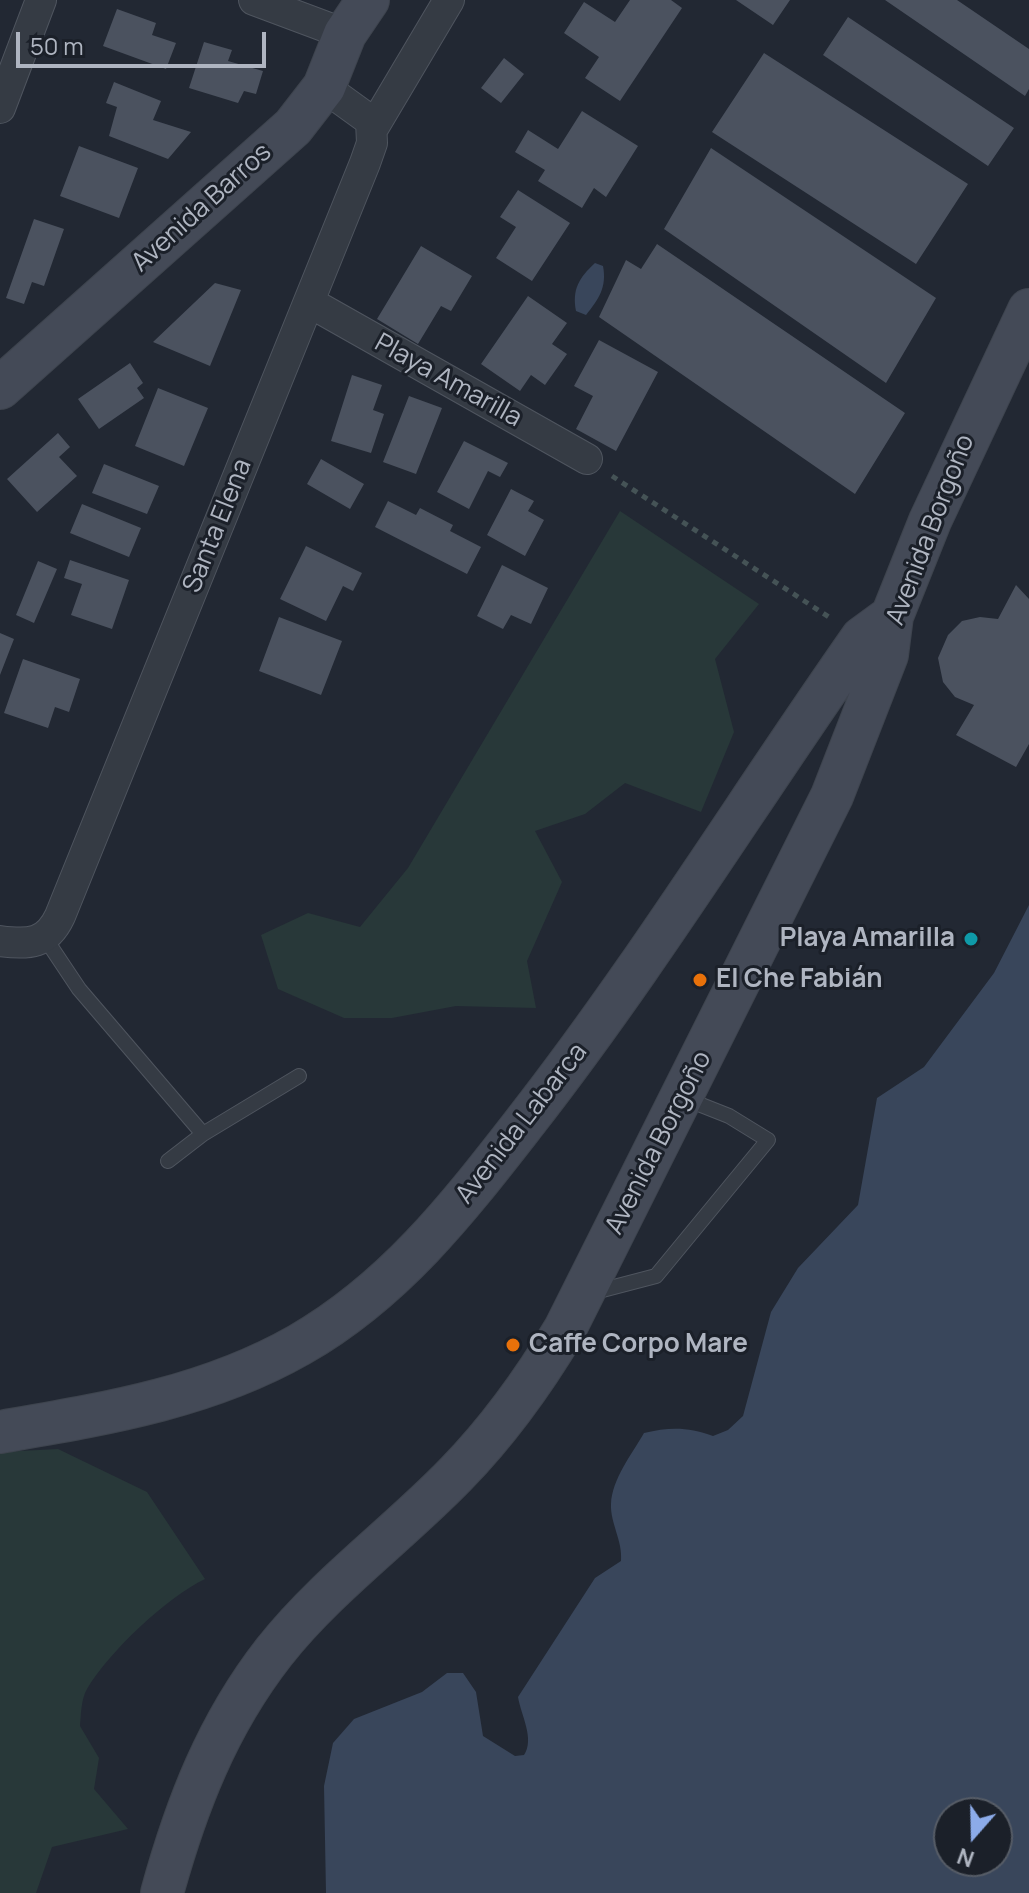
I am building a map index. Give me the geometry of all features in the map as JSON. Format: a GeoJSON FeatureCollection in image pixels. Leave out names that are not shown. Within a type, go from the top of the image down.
{"type":"FeatureCollection","features":[{"type":"Feature","properties":{"kind":"main road","name":"Avenida Barros"},"geometry":{"type":"LineString","coordinates":[[0,388],[293,127],[324,87],[345,34],[368,0]]}},
{"type":"Feature","properties":{"kind":"main road","name":"Avenida Borgoño"},"geometry":{"type":"LineString","coordinates":[[162,1893],[194,1788],[243,1694],[309,1612],[488,1440],[539,1371],[583,1295],[832,796],[887,655],[877,627],[1029,310]]}},
{"type":"Feature","properties":{"kind":"main road","name":"Avenida Labarca"},"geometry":{"type":"LineString","coordinates":[[0,1432],[148,1405],[200,1390],[299,1345],[387,1282],[445,1224],[564,1073],[877,627]]}},
{"type":"Feature","properties":{"kind":"street"},"geometry":{"type":"LineString","coordinates":[[0,108],[41,0]]}},
{"type":"Feature","properties":{"kind":"street"},"geometry":{"type":"LineString","coordinates":[[254,0],[345,34]]}},
{"type":"Feature","properties":{"kind":"street"},"geometry":{"type":"LineString","coordinates":[[324,87],[364,114],[373,128],[449,0]]}},
{"type":"Feature","properties":{"kind":"street","name":"Santa Elena"},"geometry":{"type":"LineString","coordinates":[[45,938],[60,916],[309,302],[365,163],[373,128]]}},
{"type":"Feature","properties":{"kind":"street","name":"Playa Amarilla"},"geometry":{"type":"LineString","coordinates":[[309,302],[587,459]]}},
{"type":"Feature","properties":{"kind":"street"},"geometry":{"type":"LineString","coordinates":[[0,941],[32,944],[45,938]]}},
{"type":"Feature","properties":{"kind":"lane"},"geometry":{"type":"LineString","coordinates":[[45,938],[79,989],[203,1134]]}},
{"type":"Feature","properties":{"kind":"lane"},"geometry":{"type":"LineString","coordinates":[[168,1161],[203,1134],[299,1076]]}},
{"type":"Feature","properties":{"kind":"lane"},"geometry":{"type":"LineString","coordinates":[[583,1295],[656,1276],[768,1140],[729,1116],[682,1097]]}},
{"type":"Feature","properties":{"kind":"path"},"geometry":{"type":"LineString","coordinates":[[587,459],[877,627]]}},
{"type":"Feature","properties":{"kind":"shaded area"},"geometry":{"type":"Polygon","coordinates":[[[620,511],[759,604],[715,659],[734,732],[701,812],[625,783],[585,814],[535,831],[562,882],[527,961],[536,1008],[456,1006],[392,1018],[344,1018],[278,989],[261,935],[308,913],[360,927],[408,868],[620,511]]]}},
{"type":"Feature","properties":{"kind":"shaded area"},"geometry":{"type":"Polygon","coordinates":[[[58,1449],[147,1492],[205,1579],[173,1599],[140,1627],[109,1659],[84,1697],[80,1726],[99,1758],[94,1789],[128,1829],[52,1847],[36,1893],[0,1893],[0,1452],[58,1449]]]}},
{"type":"Feature","properties":{"kind":"water"},"geometry":{"type":"Polygon","coordinates":[[[595,263],[603,266],[603,287],[586,315],[576,311],[576,290],[595,263]]]}},
{"type":"Feature","properties":{"kind":"water"},"geometry":{"type":"Polygon","coordinates":[[[1029,905],[1029,1893],[326,1893],[324,1786],[333,1743],[354,1719],[422,1692],[447,1673],[463,1673],[476,1692],[483,1736],[515,1756],[524,1755],[528,1734],[518,1697],[595,1578],[621,1561],[611,1504],[615,1485],[629,1458],[644,1433],[679,1429],[713,1436],[728,1430],[743,1416],[771,1312],[798,1268],[858,1205],[877,1098],[924,1067],[994,973],[1029,905]]]}},
{"type":"Feature","properties":{"kind":"building"},"geometry":{"type":"Polygon","coordinates":[[[630,0],[671,0],[682,8],[620,101],[585,78],[599,57],[564,33],[584,2],[615,22],[630,0]]]}},
{"type":"Feature","properties":{"kind":"building"},"geometry":{"type":"Polygon","coordinates":[[[736,0],[790,0],[773,25],[736,0]]]}},
{"type":"Feature","properties":{"kind":"building"},"geometry":{"type":"Polygon","coordinates":[[[885,0],[957,0],[1029,49],[1029,89],[1025,96],[885,0]]]}},
{"type":"Feature","properties":{"kind":"building"},"geometry":{"type":"Polygon","coordinates":[[[117,9],[156,23],[152,35],[176,43],[166,69],[103,46],[117,9]]]}},
{"type":"Feature","properties":{"kind":"building"},"geometry":{"type":"Polygon","coordinates":[[[848,17],[1014,128],[988,166],[823,55],[848,17]]]}},
{"type":"Feature","properties":{"kind":"building"},"geometry":{"type":"Polygon","coordinates":[[[204,42],[232,50],[228,61],[263,71],[256,94],[244,91],[238,103],[189,88],[204,42]]]}},
{"type":"Feature","properties":{"kind":"building"},"geometry":{"type":"Polygon","coordinates":[[[764,53],[968,184],[916,264],[712,132],[764,53]]]}},
{"type":"Feature","properties":{"kind":"building"},"geometry":{"type":"Polygon","coordinates":[[[504,58],[524,74],[501,103],[481,88],[504,58]]]}},
{"type":"Feature","properties":{"kind":"building"},"geometry":{"type":"Polygon","coordinates":[[[114,82],[161,101],[153,120],[191,132],[168,159],[109,136],[117,107],[106,103],[114,82]]]}},
{"type":"Feature","properties":{"kind":"building"},"geometry":{"type":"Polygon","coordinates":[[[582,111],[638,146],[606,197],[594,188],[582,208],[538,181],[545,170],[515,152],[528,130],[558,149],[582,111]]]}},
{"type":"Feature","properties":{"kind":"building"},"geometry":{"type":"Polygon","coordinates":[[[79,146],[138,168],[119,218],[60,196],[79,146]]]}},
{"type":"Feature","properties":{"kind":"building"},"geometry":{"type":"Polygon","coordinates":[[[711,148],[936,298],[886,383],[664,229],[711,148]]]}},
{"type":"Feature","properties":{"kind":"building"},"geometry":{"type":"Polygon","coordinates":[[[518,190],[570,223],[532,281],[496,258],[516,227],[500,217],[518,190]]]}},
{"type":"Feature","properties":{"kind":"building"},"geometry":{"type":"Polygon","coordinates":[[[34,219],[64,229],[44,286],[32,282],[24,304],[6,298],[34,219]]]}},
{"type":"Feature","properties":{"kind":"building"},"geometry":{"type":"Polygon","coordinates":[[[657,244],[905,413],[855,494],[599,317],[626,260],[641,269],[657,244]]]}},
{"type":"Feature","properties":{"kind":"building"},"geometry":{"type":"Polygon","coordinates":[[[421,246],[472,276],[451,311],[441,306],[418,344],[377,319],[421,246]]]}},
{"type":"Feature","properties":{"kind":"building"},"geometry":{"type":"Polygon","coordinates":[[[215,283],[241,290],[210,366],[153,342],[215,283]]]}},
{"type":"Feature","properties":{"kind":"building"},"geometry":{"type":"Polygon","coordinates":[[[528,296],[567,323],[552,344],[567,354],[545,385],[531,375],[520,391],[481,364],[528,296]]]}},
{"type":"Feature","properties":{"kind":"building"},"geometry":{"type":"Polygon","coordinates":[[[599,340],[658,372],[616,451],[576,429],[593,396],[574,386],[599,340]]]}},
{"type":"Feature","properties":{"kind":"building"},"geometry":{"type":"Polygon","coordinates":[[[130,363],[143,383],[137,388],[144,398],[99,429],[78,399],[130,363]]]}},
{"type":"Feature","properties":{"kind":"building"},"geometry":{"type":"Polygon","coordinates":[[[352,375],[382,385],[373,410],[384,414],[371,453],[331,441],[352,375]]]}},
{"type":"Feature","properties":{"kind":"building"},"geometry":{"type":"Polygon","coordinates":[[[158,388],[208,408],[184,466],[135,446],[158,388]]]}},
{"type":"Feature","properties":{"kind":"building"},"geometry":{"type":"Polygon","coordinates":[[[409,396],[442,408],[416,474],[383,462],[409,396]]]}},
{"type":"Feature","properties":{"kind":"building"},"geometry":{"type":"Polygon","coordinates":[[[58,433],[70,447],[59,457],[77,476],[37,512],[7,479],[58,433]]]}},
{"type":"Feature","properties":{"kind":"building"},"geometry":{"type":"Polygon","coordinates":[[[464,441],[508,463],[500,477],[488,471],[469,509],[437,492],[464,441]]]}},
{"type":"Feature","properties":{"kind":"building"},"geometry":{"type":"Polygon","coordinates":[[[321,459],[364,484],[350,509],[307,484],[321,459]]]}},
{"type":"Feature","properties":{"kind":"building"},"geometry":{"type":"Polygon","coordinates":[[[104,464],[159,486],[147,514],[92,493],[104,464]]]}},
{"type":"Feature","properties":{"kind":"building"},"geometry":{"type":"Polygon","coordinates":[[[511,489],[534,501],[528,511],[544,520],[525,556],[487,535],[511,489]]]}},
{"type":"Feature","properties":{"kind":"building"},"geometry":{"type":"Polygon","coordinates":[[[388,501],[416,515],[420,508],[453,525],[450,531],[481,547],[467,574],[375,527],[388,501]]]}},
{"type":"Feature","properties":{"kind":"building"},"geometry":{"type":"Polygon","coordinates":[[[82,504],[141,528],[129,557],[70,533],[82,504]]]}},
{"type":"Feature","properties":{"kind":"building"},"geometry":{"type":"Polygon","coordinates":[[[306,546],[362,573],[353,591],[343,586],[326,621],[280,599],[306,546]]]}},
{"type":"Feature","properties":{"kind":"building"},"geometry":{"type":"Polygon","coordinates":[[[70,560],[129,580],[112,629],[71,615],[82,584],[64,578],[70,560]]]}},
{"type":"Feature","properties":{"kind":"building"},"geometry":{"type":"Polygon","coordinates":[[[38,561],[57,569],[34,623],[16,615],[38,561]]]}},
{"type":"Feature","properties":{"kind":"building"},"geometry":{"type":"Polygon","coordinates":[[[502,565],[548,588],[531,624],[511,615],[503,629],[477,616],[502,565]]]}},
{"type":"Feature","properties":{"kind":"building"},"geometry":{"type":"Polygon","coordinates":[[[1016,585],[1029,599],[1029,744],[1016,767],[956,735],[974,705],[955,697],[943,682],[938,658],[948,635],[962,621],[980,617],[998,619],[1016,585]]]}},
{"type":"Feature","properties":{"kind":"building"},"geometry":{"type":"Polygon","coordinates":[[[279,617],[342,641],[321,695],[259,671],[279,617]]]}},
{"type":"Feature","properties":{"kind":"building"},"geometry":{"type":"Polygon","coordinates":[[[0,633],[14,639],[0,675],[0,633]]]}},
{"type":"Feature","properties":{"kind":"building"},"geometry":{"type":"Polygon","coordinates":[[[23,659],[80,679],[69,712],[55,707],[48,728],[4,713],[23,659]]]}},
{"type":"Feature","properties":{"kind":"place","name":"Playa Amarilla"},"geometry":{"type":"Point","coordinates":[971,939]}},
{"type":"Feature","properties":{"kind":"place","name":"El Che Fabián"},"geometry":{"type":"Point","coordinates":[700,980]}},
{"type":"Feature","properties":{"kind":"place","name":"Caffe Corpo Mare"},"geometry":{"type":"Point","coordinates":[513,1345]}}]}
